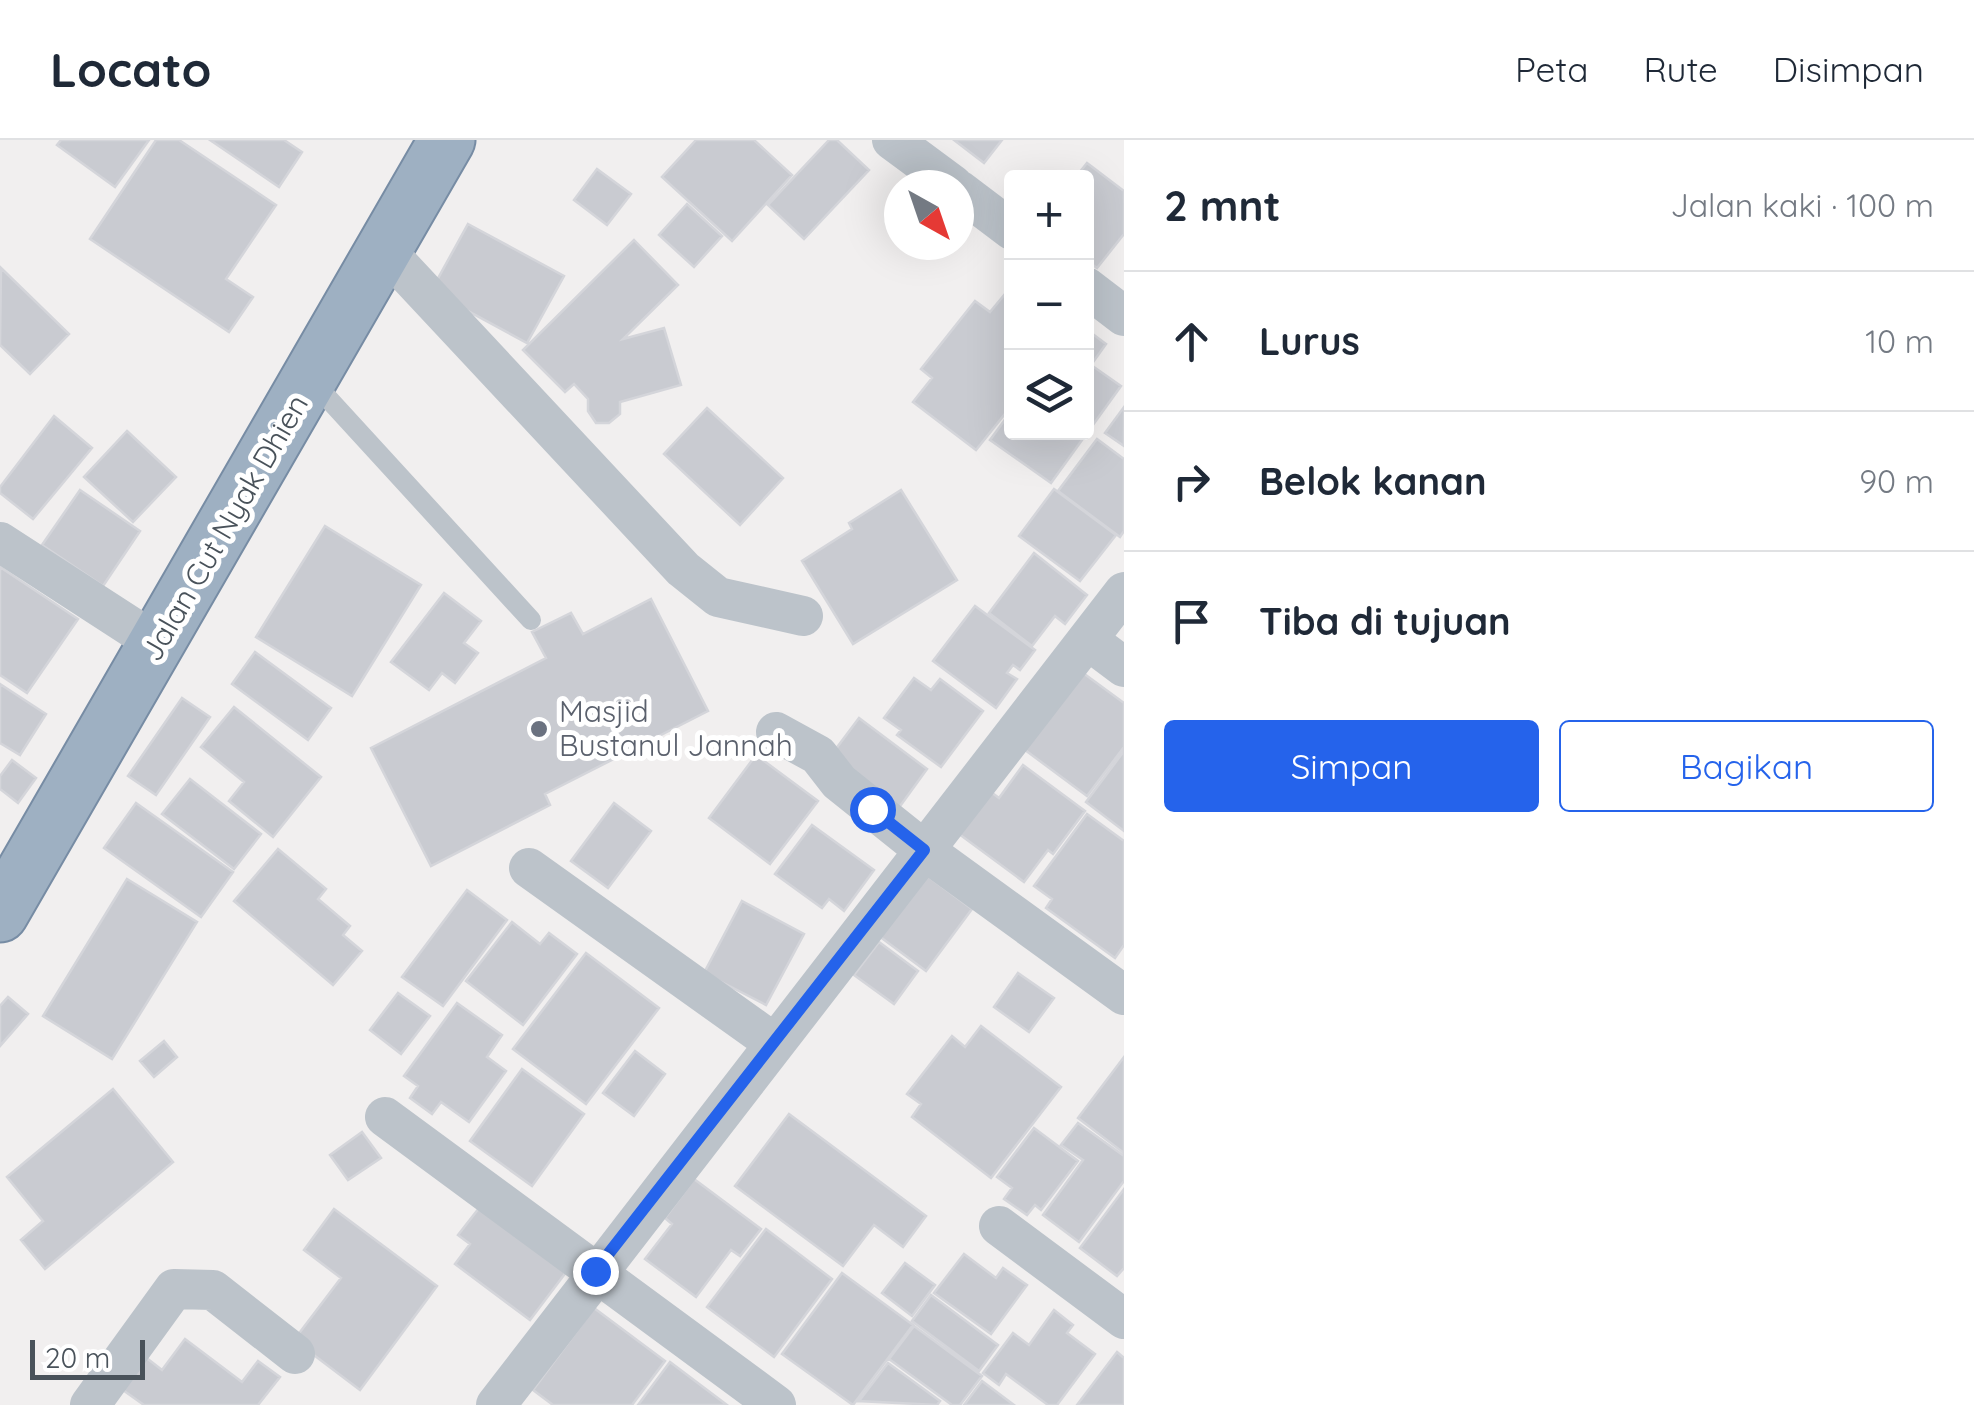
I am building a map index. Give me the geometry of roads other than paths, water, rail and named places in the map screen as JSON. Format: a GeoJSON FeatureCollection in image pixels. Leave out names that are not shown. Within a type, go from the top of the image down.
{"type":"FeatureCollection","features":[{"type":"Feature","properties":{"kind":"highway","name":"Jalan Cut Nyak Dhien"},"geometry":{"type":"LineString","coordinates":[[0,914],[312,380],[447,140]]}},
{"type":"Feature","properties":{"kind":"street"},"geometry":{"type":"LineString","coordinates":[[892,140],[933,170]]}},
{"type":"Feature","properties":{"kind":"street"},"geometry":{"type":"LineString","coordinates":[[974,201],[1004,224]]}},
{"type":"Feature","properties":{"kind":"street"},"geometry":{"type":"LineString","coordinates":[[384,249],[683,569],[718,597],[803,616]]}},
{"type":"Feature","properties":{"kind":"street"},"geometry":{"type":"LineString","coordinates":[[1094,293],[1124,316]]}},
{"type":"Feature","properties":{"kind":"street"},"geometry":{"type":"LineString","coordinates":[[0,542],[156,643]]}},
{"type":"Feature","properties":{"kind":"street"},"geometry":{"type":"LineString","coordinates":[[496,1405],[595,1271],[1124,592]]}},
{"type":"Feature","properties":{"kind":"street"},"geometry":{"type":"LineString","coordinates":[[1088,640],[1124,667]]}},
{"type":"Feature","properties":{"kind":"street"},"geometry":{"type":"LineString","coordinates":[[776,732],[818,755],[839,782],[924,850],[1124,995]]}},
{"type":"Feature","properties":{"kind":"street"},"geometry":{"type":"LineString","coordinates":[[528,868],[774,1043]]}},
{"type":"Feature","properties":{"kind":"street"},"geometry":{"type":"LineString","coordinates":[[386,1117],[776,1405]]}},
{"type":"Feature","properties":{"kind":"street"},"geometry":{"type":"LineString","coordinates":[[1000,1226],[1124,1319]]}},
{"type":"Feature","properties":{"kind":"street"},"geometry":{"type":"LineString","coordinates":[[90,1405],[174,1289],[213,1290],[295,1354]]}},
{"type":"Feature","properties":{"kind":"lane"},"geometry":{"type":"LineString","coordinates":[[312,380],[531,620]]}},
{"type":"Feature","properties":{"kind":"place","name":"Masjid Bustanul Jannah"},"geometry":{"type":"Point","coordinates":[539,729]}}]}
